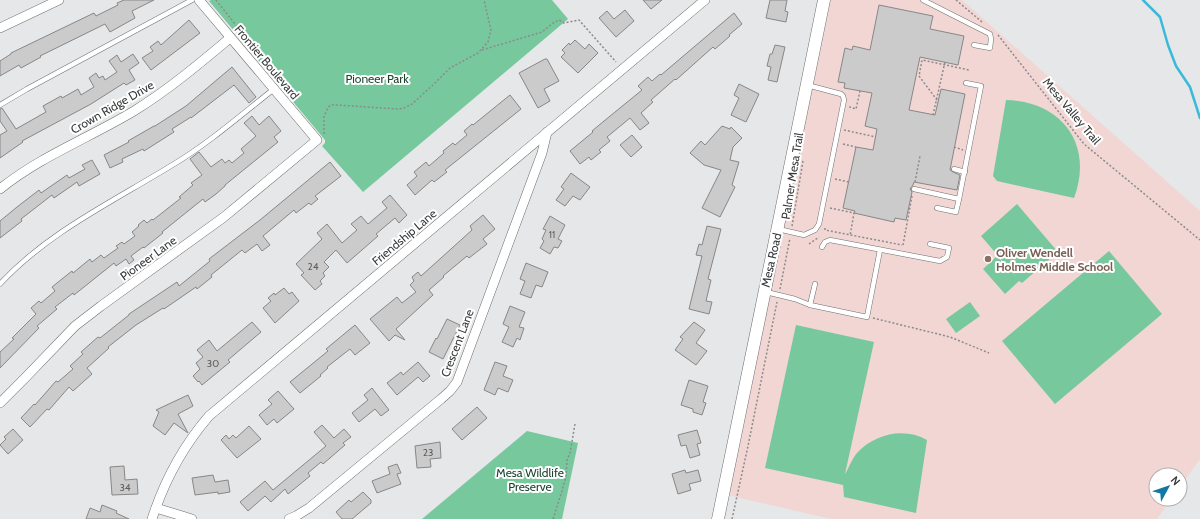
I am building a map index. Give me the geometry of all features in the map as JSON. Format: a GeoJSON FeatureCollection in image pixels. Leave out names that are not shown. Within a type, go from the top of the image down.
{"type":"FeatureCollection","features":[{"type":"Feature","properties":{"kind":"main road","name":"Mesa Road"},"geometry":{"type":"LineString","coordinates":[[718,519],[824,0]]}},
{"type":"Feature","properties":{"kind":"street"},"geometry":{"type":"LineString","coordinates":[[0,28],[59,0]]}},
{"type":"Feature","properties":{"kind":"street","name":"Frontier Boulevard"},"geometry":{"type":"LineString","coordinates":[[199,0],[317,140]]}},
{"type":"Feature","properties":{"kind":"street","name":"Friendship Lane"},"geometry":{"type":"LineString","coordinates":[[152,519],[171,473],[197,430],[210,416],[706,0]]}},
{"type":"Feature","properties":{"kind":"street","name":"Crown Ridge Drive"},"geometry":{"type":"LineString","coordinates":[[0,189],[34,165],[153,99],[176,83],[230,38]]}},
{"type":"Feature","properties":{"kind":"street","name":"Crescent Lane"},"geometry":{"type":"LineString","coordinates":[[289,519],[309,508],[441,399],[457,382],[542,153],[547,132]]}},
{"type":"Feature","properties":{"kind":"street","name":"Pioneer Lane"},"geometry":{"type":"LineString","coordinates":[[0,403],[76,326],[101,306],[224,217],[317,140]]}},
{"type":"Feature","properties":{"kind":"street"},"geometry":{"type":"LineString","coordinates":[[156,508],[192,519]]}},
{"type":"Feature","properties":{"kind":"lane"},"geometry":{"type":"LineString","coordinates":[[0,105],[192,0]]}},
{"type":"Feature","properties":{"kind":"lane"},"geometry":{"type":"LineString","coordinates":[[923,0],[990,34],[990,48],[974,45]]}},
{"type":"Feature","properties":{"kind":"lane"},"geometry":{"type":"LineString","coordinates":[[937,208],[956,212],[981,86],[966,83]]}},
{"type":"Feature","properties":{"kind":"lane"},"geometry":{"type":"LineString","coordinates":[[778,229],[804,235],[815,230],[819,224],[844,100],[843,96],[840,94],[806,85]]}},
{"type":"Feature","properties":{"kind":"lane"},"geometry":{"type":"LineString","coordinates":[[0,284],[23,261],[54,237],[193,152],[274,89]]}},
{"type":"Feature","properties":{"kind":"lane"},"geometry":{"type":"LineString","coordinates":[[954,169],[965,172]]}},
{"type":"Feature","properties":{"kind":"lane"},"geometry":{"type":"LineString","coordinates":[[914,189],[959,199]]}},
{"type":"Feature","properties":{"kind":"lane"},"geometry":{"type":"LineString","coordinates":[[822,247],[825,242],[830,240],[940,261],[947,257],[949,248],[930,244]]}},
{"type":"Feature","properties":{"kind":"lane"},"geometry":{"type":"LineString","coordinates":[[764,292],[778,294],[810,305],[867,317],[880,250]]}},
{"type":"Feature","properties":{"kind":"lane"},"geometry":{"type":"LineString","coordinates":[[810,305],[815,284]]}},
{"type":"Feature","properties":{"kind":"path"},"geometry":{"type":"LineString","coordinates":[[216,0],[284,86]]}},
{"type":"Feature","properties":{"kind":"path"},"geometry":{"type":"LineString","coordinates":[[319,130],[324,136],[325,111],[332,105],[391,109],[404,108],[422,95],[450,68],[481,50],[488,42],[491,30],[484,0]]}},
{"type":"Feature","properties":{"kind":"path"},"geometry":{"type":"LineString","coordinates":[[956,0],[984,24]]}},
{"type":"Feature","properties":{"kind":"path"},"geometry":{"type":"LineString","coordinates":[[481,50],[542,32],[559,20],[564,23],[579,20],[612,59],[623,69]]}},
{"type":"Feature","properties":{"kind":"path","name":"Mesa Valley Trail"},"geometry":{"type":"LineString","coordinates":[[995,33],[1001,38],[1084,144],[1200,240]]}},
{"type":"Feature","properties":{"kind":"path"},"geometry":{"type":"LineString","coordinates":[[937,100],[919,76],[922,60],[969,70]]}},
{"type":"Feature","properties":{"kind":"path"},"geometry":{"type":"LineString","coordinates":[[933,115],[945,62]]}},
{"type":"Feature","properties":{"kind":"path"},"geometry":{"type":"LineString","coordinates":[[849,113],[850,107],[856,109],[860,91]]}},
{"type":"Feature","properties":{"kind":"path"},"geometry":{"type":"LineString","coordinates":[[845,131],[847,125]]}},
{"type":"Feature","properties":{"kind":"path"},"geometry":{"type":"LineString","coordinates":[[838,129],[876,137]]}},
{"type":"Feature","properties":{"kind":"path"},"geometry":{"type":"LineString","coordinates":[[844,138],[843,144],[856,147]]}},
{"type":"Feature","properties":{"kind":"path","name":"Palmer Mesa Trail"},"geometry":{"type":"LineString","coordinates":[[732,519],[791,232],[804,156]]}},
{"type":"Feature","properties":{"kind":"path"},"geometry":{"type":"LineString","coordinates":[[900,254],[920,156]]}},
{"type":"Feature","properties":{"kind":"path"},"geometry":{"type":"LineString","coordinates":[[835,179],[849,182]]}},
{"type":"Feature","properties":{"kind":"path"},"geometry":{"type":"LineString","coordinates":[[830,208],[854,213],[848,243]]}},
{"type":"Feature","properties":{"kind":"path"},"geometry":{"type":"LineString","coordinates":[[809,244],[823,235],[826,223]]}},
{"type":"Feature","properties":{"kind":"path"},"geometry":{"type":"LineString","coordinates":[[825,230],[902,245]]}},
{"type":"Feature","properties":{"kind":"path"},"geometry":{"type":"LineString","coordinates":[[867,317],[950,337],[989,353]]}},
{"type":"Feature","properties":{"kind":"path"},"geometry":{"type":"LineString","coordinates":[[553,519],[566,476],[567,460],[575,424]]}},
{"type":"Feature","properties":{"kind":"shaded area","name":"Oliver Wendell Holmes Middle School"},"geometry":{"type":"Polygon","coordinates":[[[830,0],[962,0],[1200,211],[1200,459],[1188,476],[1188,467],[1148,467],[1148,507],[1165,507],[1157,519],[831,519],[728,495],[830,0]]]}},
{"type":"Feature","properties":{"kind":"green space","name":"Pioneer Park"},"geometry":{"type":"Polygon","coordinates":[[[552,0],[568,19],[363,192],[322,146],[325,143],[325,140],[209,1],[552,0]]]}},
{"type":"Feature","properties":{"kind":"green space"},"geometry":{"type":"Polygon","coordinates":[[[1006,100],[1026,102],[1043,108],[1057,117],[1068,130],[1076,144],[1080,160],[1079,179],[1074,198],[997,181],[993,176],[1006,100]]]}},
{"type":"Feature","properties":{"kind":"green space"},"geometry":{"type":"Polygon","coordinates":[[[1017,204],[1058,252],[1022,283],[1019,281],[1005,294],[983,269],[997,256],[1018,279],[981,236],[1017,204]]]}},
{"type":"Feature","properties":{"kind":"green space"},"geometry":{"type":"Polygon","coordinates":[[[1109,251],[1162,314],[1055,404],[1002,341],[1109,251]]]}},
{"type":"Feature","properties":{"kind":"green space"},"geometry":{"type":"Polygon","coordinates":[[[970,302],[980,316],[956,333],[946,319],[970,302]]]}},
{"type":"Feature","properties":{"kind":"green space"},"geometry":{"type":"Polygon","coordinates":[[[796,325],[874,342],[845,474],[857,453],[864,446],[881,437],[899,433],[918,436],[927,440],[916,513],[844,497],[843,484],[765,468],[796,325]]]}},
{"type":"Feature","properties":{"kind":"green space","name":"Mesa Wildlife Preserve"},"geometry":{"type":"Polygon","coordinates":[[[527,431],[578,443],[562,519],[422,519],[527,431]]]}},
{"type":"Feature","properties":{"kind":"building"},"geometry":{"type":"Polygon","coordinates":[[[124,0],[154,0],[132,11],[135,18],[110,32],[105,24],[40,56],[41,57],[21,68],[19,65],[0,76],[0,61],[11,53],[94,13],[96,16],[118,5],[117,3],[124,0]]]}},
{"type":"Feature","properties":{"kind":"building"},"geometry":{"type":"Polygon","coordinates":[[[643,0],[662,0],[651,9],[643,0]]]}},
{"type":"Feature","properties":{"kind":"building"},"geometry":{"type":"Polygon","coordinates":[[[770,0],[787,0],[785,11],[788,12],[786,22],[766,18],[770,0]]]}},
{"type":"Feature","properties":{"kind":"building"},"geometry":{"type":"Polygon","coordinates":[[[879,5],[933,16],[930,29],[964,36],[958,65],[920,57],[909,110],[935,115],[941,89],[965,94],[950,170],[960,175],[957,190],[914,182],[910,189],[912,192],[906,220],[895,218],[894,222],[854,213],[855,211],[843,208],[856,147],[873,150],[877,129],[865,126],[872,93],[844,88],[845,83],[838,82],[845,48],[852,50],[853,46],[870,50],[879,5]]]}},
{"type":"Feature","properties":{"kind":"building"},"geometry":{"type":"Polygon","coordinates":[[[625,10],[634,21],[616,37],[599,18],[607,11],[614,19],[625,10]]]}},
{"type":"Feature","properties":{"kind":"building"},"geometry":{"type":"Polygon","coordinates":[[[734,13],[742,24],[715,49],[713,47],[651,100],[653,102],[641,113],[649,123],[640,130],[630,118],[607,137],[610,141],[599,150],[601,152],[591,160],[589,157],[580,164],[570,151],[642,90],[638,86],[648,77],[652,81],[660,74],[661,75],[734,13]]]}},
{"type":"Feature","properties":{"kind":"building"},"geometry":{"type":"Polygon","coordinates":[[[189,20],[200,33],[151,70],[142,58],[153,51],[150,47],[158,41],[161,45],[189,20]]]}},
{"type":"Feature","properties":{"kind":"building"},"geometry":{"type":"Polygon","coordinates":[[[575,40],[585,49],[589,44],[598,53],[578,73],[561,57],[565,53],[562,50],[569,43],[570,45],[575,40]]]}},
{"type":"Feature","properties":{"kind":"building"},"geometry":{"type":"Polygon","coordinates":[[[775,45],[785,47],[777,82],[768,80],[771,67],[767,66],[770,54],[772,54],[775,45]]]}},
{"type":"Feature","properties":{"kind":"building"},"geometry":{"type":"Polygon","coordinates":[[[133,54],[139,63],[129,70],[135,80],[126,85],[124,83],[91,104],[22,141],[23,142],[0,158],[0,135],[7,131],[0,121],[0,109],[2,108],[16,129],[46,112],[43,106],[61,96],[62,98],[78,89],[81,95],[94,87],[89,78],[96,73],[99,78],[103,76],[105,80],[117,72],[109,61],[117,55],[121,62],[133,54]]]}},
{"type":"Feature","properties":{"kind":"building"},"geometry":{"type":"Polygon","coordinates":[[[547,59],[559,81],[544,89],[550,101],[538,108],[519,73],[547,59]]]}},
{"type":"Feature","properties":{"kind":"building"},"geometry":{"type":"Polygon","coordinates":[[[232,67],[256,97],[249,103],[234,85],[191,118],[172,129],[174,132],[144,151],[143,149],[122,159],[123,162],[110,168],[104,155],[129,142],[128,141],[186,106],[232,67]]]}},
{"type":"Feature","properties":{"kind":"building"},"geometry":{"type":"Polygon","coordinates":[[[739,84],[759,94],[746,122],[731,115],[739,98],[734,95],[739,84]]]}},
{"type":"Feature","properties":{"kind":"building"},"geometry":{"type":"Polygon","coordinates":[[[510,95],[521,109],[445,170],[447,172],[434,182],[432,180],[415,195],[407,185],[417,176],[414,172],[426,162],[429,166],[444,153],[443,151],[453,143],[455,145],[467,135],[464,131],[510,95]]]}},
{"type":"Feature","properties":{"kind":"building"},"geometry":{"type":"Polygon","coordinates":[[[252,116],[259,125],[269,116],[281,131],[274,137],[278,142],[216,194],[205,202],[203,199],[162,232],[163,233],[131,256],[134,260],[129,264],[126,259],[116,266],[114,263],[74,295],[73,293],[55,307],[57,309],[37,326],[39,328],[0,368],[0,352],[14,339],[12,338],[36,314],[31,308],[39,301],[41,303],[55,291],[52,287],[90,259],[92,262],[101,255],[104,258],[118,248],[116,246],[122,242],[124,244],[135,236],[132,232],[139,226],[138,225],[144,220],[147,223],[152,219],[153,220],[181,198],[179,197],[193,185],[191,183],[202,175],[190,159],[199,152],[211,167],[222,159],[225,163],[229,160],[232,163],[244,153],[241,149],[256,136],[244,123],[252,116]]]}},
{"type":"Feature","properties":{"kind":"building"},"geometry":{"type":"Polygon","coordinates":[[[722,126],[730,129],[731,127],[742,138],[733,147],[730,160],[739,162],[732,185],[735,187],[720,217],[702,208],[721,170],[704,165],[690,153],[701,141],[705,145],[722,126]]]}},
{"type":"Feature","properties":{"kind":"building"},"geometry":{"type":"Polygon","coordinates":[[[632,135],[642,147],[631,157],[620,145],[632,135]]]}},
{"type":"Feature","properties":{"kind":"building"},"geometry":{"type":"Polygon","coordinates":[[[92,160],[100,174],[79,186],[77,182],[54,198],[52,195],[21,219],[22,221],[0,238],[0,221],[39,190],[41,193],[67,175],[69,178],[85,169],[82,165],[92,160]]]}},
{"type":"Feature","properties":{"kind":"building"},"geometry":{"type":"Polygon","coordinates":[[[330,162],[341,176],[315,196],[318,199],[311,205],[309,203],[296,213],[294,210],[263,236],[270,245],[262,251],[257,244],[245,253],[242,250],[211,275],[212,277],[197,289],[196,287],[164,309],[163,308],[136,325],[108,347],[109,348],[87,368],[92,374],[73,391],[69,387],[49,410],[47,409],[30,427],[21,418],[34,404],[35,405],[56,381],[58,382],[73,369],[70,366],[83,354],[81,352],[98,337],[100,338],[129,314],[177,282],[179,286],[210,261],[209,259],[260,220],[330,162]]]}},
{"type":"Feature","properties":{"kind":"building"},"geometry":{"type":"Polygon","coordinates":[[[571,173],[590,187],[580,200],[573,196],[565,206],[556,200],[564,189],[561,187],[571,173]]]}},
{"type":"Feature","properties":{"kind":"building"},"geometry":{"type":"Polygon","coordinates":[[[390,195],[407,215],[399,223],[395,218],[376,234],[378,236],[347,263],[336,250],[324,262],[329,267],[323,273],[325,276],[320,281],[322,284],[315,290],[301,275],[304,273],[296,264],[322,239],[317,233],[327,224],[342,243],[357,230],[351,224],[361,216],[368,224],[387,208],[382,202],[390,195]]]}},
{"type":"Feature","properties":{"kind":"building"},"geometry":{"type":"Polygon","coordinates":[[[483,215],[495,229],[483,239],[487,244],[469,258],[467,256],[429,290],[433,295],[396,329],[405,340],[395,335],[389,341],[370,319],[397,297],[402,303],[416,292],[410,285],[414,281],[412,277],[418,272],[421,276],[472,230],[470,226],[483,215]]]}},
{"type":"Feature","properties":{"kind":"building"},"geometry":{"type":"Polygon","coordinates":[[[550,216],[565,225],[558,239],[562,241],[558,248],[554,247],[550,254],[540,248],[544,241],[542,239],[546,230],[543,229],[550,216]]]}},
{"type":"Feature","properties":{"kind":"building"},"geometry":{"type":"Polygon","coordinates":[[[707,226],[721,229],[708,279],[711,280],[706,301],[712,302],[709,314],[689,309],[702,256],[696,255],[699,244],[702,245],[707,226]]]}},
{"type":"Feature","properties":{"kind":"building"},"geometry":{"type":"Polygon","coordinates":[[[526,263],[548,272],[542,287],[536,285],[531,298],[520,294],[525,281],[520,279],[526,263]]]}},
{"type":"Feature","properties":{"kind":"building"},"geometry":{"type":"Polygon","coordinates":[[[284,288],[289,294],[292,292],[299,301],[275,323],[263,308],[271,301],[268,298],[284,288]]]}},
{"type":"Feature","properties":{"kind":"building"},"geometry":{"type":"Polygon","coordinates":[[[510,306],[525,312],[519,327],[524,328],[520,340],[517,338],[513,347],[502,342],[509,327],[503,324],[510,306]]]}},
{"type":"Feature","properties":{"kind":"building"},"geometry":{"type":"Polygon","coordinates":[[[447,319],[460,325],[443,359],[429,352],[447,319]]]}},
{"type":"Feature","properties":{"kind":"building"},"geometry":{"type":"Polygon","coordinates":[[[252,322],[261,332],[228,360],[230,362],[202,385],[199,381],[198,382],[193,376],[200,369],[196,363],[203,357],[197,350],[209,340],[217,351],[252,322]]]}},
{"type":"Feature","properties":{"kind":"building"},"geometry":{"type":"Polygon","coordinates":[[[694,322],[705,330],[696,343],[707,351],[696,365],[675,350],[683,339],[680,337],[694,322]]]}},
{"type":"Feature","properties":{"kind":"building"},"geometry":{"type":"Polygon","coordinates":[[[355,325],[370,343],[355,355],[350,349],[327,367],[328,368],[320,375],[321,376],[300,393],[290,382],[328,351],[326,349],[355,325]]]}},
{"type":"Feature","properties":{"kind":"building"},"geometry":{"type":"Polygon","coordinates":[[[418,362],[430,376],[423,382],[418,377],[397,395],[387,383],[401,372],[403,375],[418,362]]]}},
{"type":"Feature","properties":{"kind":"building"},"geometry":{"type":"Polygon","coordinates":[[[495,362],[507,366],[503,376],[513,380],[508,392],[498,388],[495,395],[484,390],[495,362]]]}},
{"type":"Feature","properties":{"kind":"building"},"geometry":{"type":"Polygon","coordinates":[[[689,380],[708,386],[703,402],[706,403],[702,415],[693,412],[693,409],[681,405],[689,380]]]}},
{"type":"Feature","properties":{"kind":"building"},"geometry":{"type":"Polygon","coordinates":[[[372,388],[389,410],[381,416],[375,409],[359,422],[352,413],[368,400],[364,395],[372,388]]]}},
{"type":"Feature","properties":{"kind":"building"},"geometry":{"type":"Polygon","coordinates":[[[278,391],[294,409],[277,423],[274,419],[267,425],[259,415],[272,404],[268,400],[278,391]]]}},
{"type":"Feature","properties":{"kind":"building"},"geometry":{"type":"Polygon","coordinates":[[[188,395],[193,406],[178,414],[188,433],[174,423],[165,435],[153,426],[159,412],[156,410],[188,395]]]}},
{"type":"Feature","properties":{"kind":"building"},"geometry":{"type":"Polygon","coordinates":[[[477,407],[487,418],[462,440],[452,429],[477,407]]]}},
{"type":"Feature","properties":{"kind":"building"},"geometry":{"type":"Polygon","coordinates":[[[322,425],[334,438],[344,429],[351,437],[343,443],[345,445],[323,464],[321,462],[308,473],[310,476],[288,494],[285,489],[271,502],[265,496],[248,511],[240,502],[265,481],[273,490],[326,446],[314,432],[322,425]]]}},
{"type":"Feature","properties":{"kind":"building"},"geometry":{"type":"Polygon","coordinates":[[[249,426],[261,439],[237,458],[221,440],[226,435],[229,439],[233,435],[236,438],[249,426]]]}},
{"type":"Feature","properties":{"kind":"building"},"geometry":{"type":"Polygon","coordinates":[[[13,429],[23,440],[8,454],[0,445],[6,439],[4,437],[13,429]]]}},
{"type":"Feature","properties":{"kind":"building"},"geometry":{"type":"Polygon","coordinates":[[[697,430],[701,443],[697,444],[700,455],[690,458],[686,445],[681,446],[678,435],[697,430]]]}},
{"type":"Feature","properties":{"kind":"building"},"geometry":{"type":"Polygon","coordinates":[[[440,442],[441,458],[430,459],[431,467],[417,468],[415,446],[440,442]]]}},
{"type":"Feature","properties":{"kind":"building"},"geometry":{"type":"Polygon","coordinates":[[[397,464],[401,473],[397,474],[401,484],[377,493],[372,481],[390,474],[388,467],[397,464]]]}},
{"type":"Feature","properties":{"kind":"building"},"geometry":{"type":"Polygon","coordinates":[[[124,466],[125,480],[137,479],[138,494],[112,495],[110,467],[124,466]]]}},
{"type":"Feature","properties":{"kind":"building"},"geometry":{"type":"Polygon","coordinates":[[[685,470],[686,473],[698,470],[701,481],[689,484],[691,490],[678,494],[672,474],[685,470]]]}},
{"type":"Feature","properties":{"kind":"building"},"geometry":{"type":"Polygon","coordinates":[[[213,475],[215,482],[228,480],[230,492],[195,495],[192,478],[213,475]]]}},
{"type":"Feature","properties":{"kind":"building"},"geometry":{"type":"Polygon","coordinates":[[[363,492],[371,500],[371,503],[352,519],[342,519],[336,512],[349,500],[351,502],[363,492]]]}},
{"type":"Feature","properties":{"kind":"building"},"geometry":{"type":"Polygon","coordinates":[[[102,505],[117,511],[116,513],[129,519],[86,519],[90,508],[100,512],[102,505]]]}},
{"type":"Feature","properties":{"kind":"waterway"},"geometry":{"type":"LineString","coordinates":[[1143,0],[1160,17],[1176,66],[1190,87],[1200,118]]}},
{"type":"Feature","properties":{"kind":"place","name":"Oliver Wendell Holmes Middle School"},"geometry":{"type":"Point","coordinates":[988,259]}}]}
